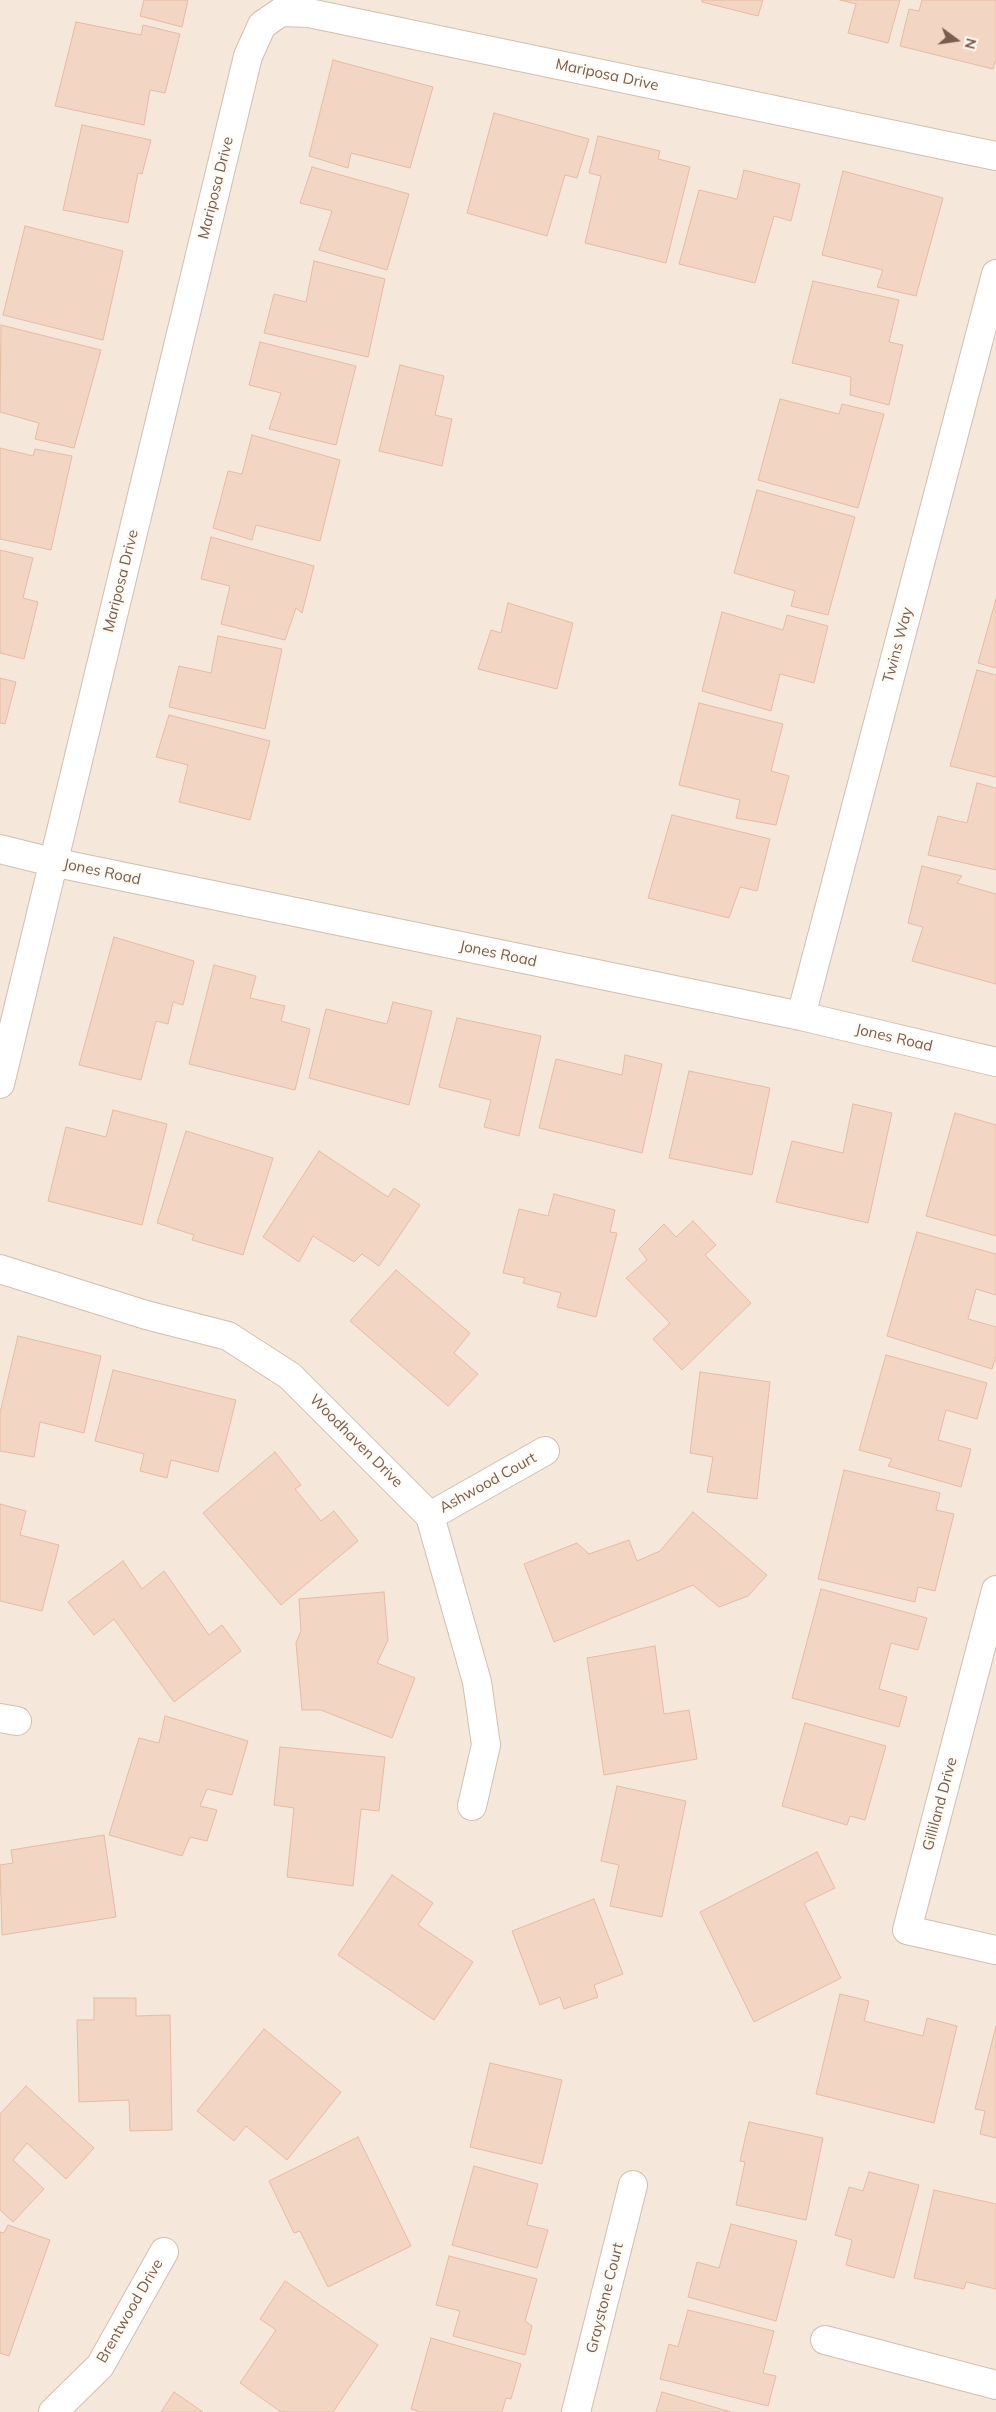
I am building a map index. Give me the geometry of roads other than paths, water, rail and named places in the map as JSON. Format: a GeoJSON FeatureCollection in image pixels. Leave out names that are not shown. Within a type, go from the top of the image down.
{"type":"FeatureCollection","features":[{"type":"Feature","properties":{"kind":"street","name":"Mariposa Drive"},"geometry":{"type":"LineString","coordinates":[[0,1084],[52,862],[248,56],[262,25],[281,12],[309,12],[996,156]]}},
{"type":"Feature","properties":{"kind":"street","name":"Twins Way"},"geometry":{"type":"LineString","coordinates":[[801,1016],[996,274]]}},
{"type":"Feature","properties":{"kind":"street","name":"Jones Road"},"geometry":{"type":"LineString","coordinates":[[0,849],[52,862],[801,1016],[996,1062]]}},
{"type":"Feature","properties":{"kind":"street","name":"Woodhaven Drive"},"geometry":{"type":"LineString","coordinates":[[0,1269],[146,1315],[228,1336],[290,1376],[430,1516],[478,1691],[486,1745],[472,1806]]}},
{"type":"Feature","properties":{"kind":"street","name":"Ashwood Court"},"geometry":{"type":"LineString","coordinates":[[430,1516],[545,1451]]}},
{"type":"Feature","properties":{"kind":"street","name":"Gilliland Drive"},"geometry":{"type":"LineString","coordinates":[[996,1590],[907,1930],[996,1950]]}},
{"type":"Feature","properties":{"kind":"street","name":"Graystone Court"},"geometry":{"type":"LineString","coordinates":[[576,2412],[634,2185]]}},
{"type":"Feature","properties":{"kind":"street","name":"Brentwood Drive"},"geometry":{"type":"LineString","coordinates":[[53,2412],[100,2366],[164,2252]]}},
{"type":"Feature","properties":{"kind":"street"},"geometry":{"type":"LineString","coordinates":[[825,2340],[996,2385]]}}]}
